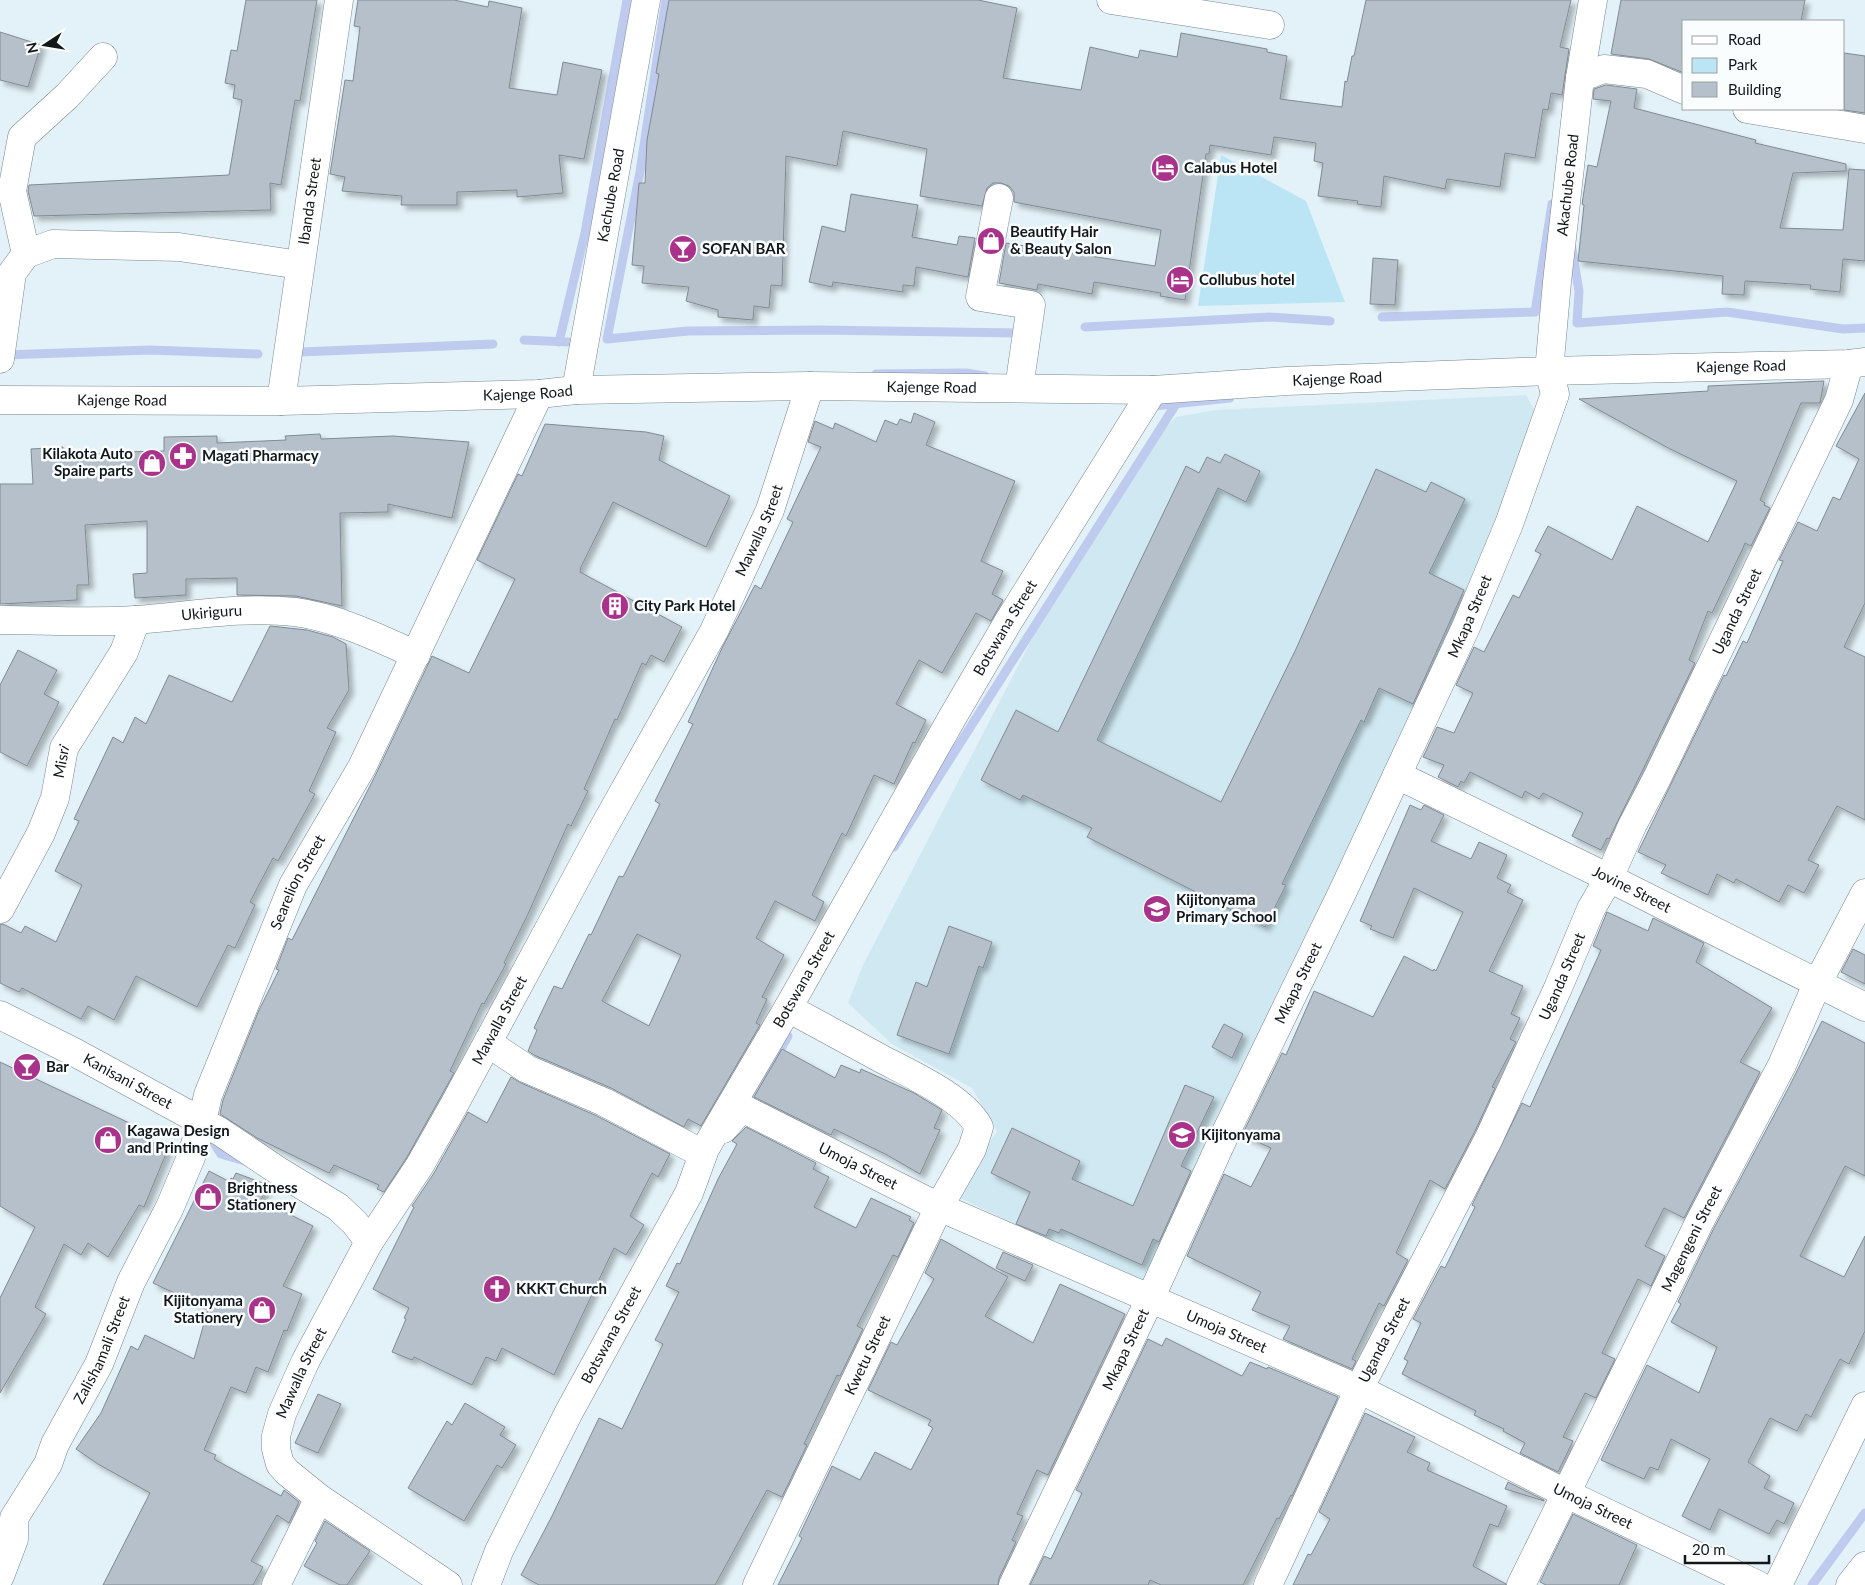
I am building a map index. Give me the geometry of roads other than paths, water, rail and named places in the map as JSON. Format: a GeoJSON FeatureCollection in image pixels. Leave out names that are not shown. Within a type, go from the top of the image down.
{"type":"FeatureCollection","features":[{"type":"Feature","properties":{"kind":"street","name":"Ibanda Street"},"geometry":{"type":"LineString","coordinates":[[281,400],[339,0]]}},
{"type":"Feature","properties":{"kind":"street","name":"Kachube Road"},"geometry":{"type":"LineString","coordinates":[[576,390],[646,0]]}},
{"type":"Feature","properties":{"kind":"street"},"geometry":{"type":"LineString","coordinates":[[1110,0],[1270,25]]}},
{"type":"Feature","properties":{"kind":"street","name":"Akachube Road"},"geometry":{"type":"LineString","coordinates":[[1549,371],[1580,78],[1593,0]]}},
{"type":"Feature","properties":{"kind":"street"},"geometry":{"type":"LineString","coordinates":[[26,254],[12,191],[22,137],[67,96],[103,56]]}},
{"type":"Feature","properties":{"kind":"street"},"geometry":{"type":"LineString","coordinates":[[1580,78],[1604,69],[1648,74],[1682,89]]}},
{"type":"Feature","properties":{"kind":"street"},"geometry":{"type":"LineString","coordinates":[[1753,110],[1865,129]]}},
{"type":"Feature","properties":{"kind":"street"},"geometry":{"type":"LineString","coordinates":[[999,198],[980,297],[1031,305],[1019,388]]}},
{"type":"Feature","properties":{"kind":"street"},"geometry":{"type":"LineString","coordinates":[[0,359],[12,273],[26,254],[52,244],[179,247],[300,265]]}},
{"type":"Feature","properties":{"kind":"street","name":"Kajenge Road"},"geometry":{"type":"LineString","coordinates":[[0,400],[281,400],[540,394],[576,390],[810,386],[1153,390],[1286,381],[1549,371],[1857,363]]}},
{"type":"Feature","properties":{"kind":"street","name":"Uganda Street"},"geometry":{"type":"LineString","coordinates":[[1268,1585],[1359,1389],[1489,1138],[1558,988],[1591,909],[1609,878],[1632,826],[1658,778],[1709,668],[1857,363]]}},
{"type":"Feature","properties":{"kind":"street","name":"Mkapa Street"},"geometry":{"type":"LineString","coordinates":[[1013,1585],[1150,1298],[1227,1130],[1344,891],[1466,627],[1509,524],[1555,394],[1549,371]]}},
{"type":"Feature","properties":{"kind":"street","name":"Mawalla Street"},"geometry":{"type":"LineString","coordinates":[[448,1585],[319,1498],[287,1472],[280,1464],[276,1449],[276,1436],[282,1414],[305,1362],[370,1242],[420,1165],[601,832],[714,631],[770,510],[810,386]]}},
{"type":"Feature","properties":{"kind":"street","name":"Botswana Street"},"geometry":{"type":"LineString","coordinates":[[486,1585],[499,1551],[569,1412],[689,1193],[704,1152],[980,670],[1153,390]]}},
{"type":"Feature","properties":{"kind":"street","name":"Searelion Street"},"geometry":{"type":"LineString","coordinates":[[202,1120],[208,1095],[292,885],[362,767],[540,394]]}},
{"type":"Feature","properties":{"kind":"street","name":"Ukiriguru"},"geometry":{"type":"LineString","coordinates":[[0,620],[136,620],[255,610],[296,612],[351,627],[376,636],[416,655]]}},
{"type":"Feature","properties":{"kind":"street","name":"Misri"},"geometry":{"type":"LineString","coordinates":[[0,909],[41,833],[55,798],[64,748],[124,652],[136,620]]}},
{"type":"Feature","properties":{"kind":"street","name":"Jovine Street"},"geometry":{"type":"LineString","coordinates":[[1397,775],[1609,878],[1865,1007]]}},
{"type":"Feature","properties":{"kind":"street","name":"Magengeni Street"},"geometry":{"type":"LineString","coordinates":[[1521,1585],[1565,1492],[1699,1223],[1782,1065],[1817,984],[1865,893]]}},
{"type":"Feature","properties":{"kind":"street","name":"Kwetu Street"},"geometry":{"type":"LineString","coordinates":[[757,1585],[938,1207],[972,1149],[979,1127],[974,1117],[957,1102],[788,1008]]}},
{"type":"Feature","properties":{"kind":"street","name":"Kanisani Street"},"geometry":{"type":"LineString","coordinates":[[0,1015],[202,1120],[280,1172],[338,1207],[355,1223],[370,1242]]}},
{"type":"Feature","properties":{"kind":"street"},"geometry":{"type":"LineString","coordinates":[[488,1043],[527,1069],[604,1102],[704,1152]]}},
{"type":"Feature","properties":{"kind":"street","name":"Umoja Street"},"geometry":{"type":"LineString","coordinates":[[704,1152],[742,1108],[938,1207],[1359,1389],[1565,1492],[1758,1585]]}},
{"type":"Feature","properties":{"kind":"street","name":"Zalishamali Street"},"geometry":{"type":"LineString","coordinates":[[0,1576],[14,1539],[7,1514],[48,1464],[55,1444],[99,1364],[131,1282],[170,1208],[185,1172],[202,1120]]}},
{"type":"Feature","properties":{"kind":"street"},"geometry":{"type":"LineString","coordinates":[[1778,1585],[1865,1406]]}},
{"type":"Feature","properties":{"kind":"street"},"geometry":{"type":"LineString","coordinates":[[276,1585],[319,1498]]}},
{"type":"Feature","properties":{"kind":"street"},"geometry":{"type":"LineString","coordinates":[[1850,1585],[1865,1566]]}},
{"type":"Feature","properties":{"kind":"waterway"},"geometry":{"type":"LineString","coordinates":[[559,342],[585,233],[627,0]]}},
{"type":"Feature","properties":{"kind":"waterway"},"geometry":{"type":"LineString","coordinates":[[666,0],[640,172],[607,339],[688,331],[819,330],[1025,333]]}},
{"type":"Feature","properties":{"kind":"waterway"},"geometry":{"type":"LineString","coordinates":[[1382,317],[1535,312],[1552,204]]}},
{"type":"Feature","properties":{"kind":"waterway"},"geometry":{"type":"LineString","coordinates":[[1572,249],[1579,291],[1577,323],[1727,312],[1843,329],[1865,328]]}},
{"type":"Feature","properties":{"kind":"waterway"},"geometry":{"type":"LineString","coordinates":[[1085,327],[1269,317],[1330,321]]}},
{"type":"Feature","properties":{"kind":"waterway"},"geometry":{"type":"LineString","coordinates":[[524,340],[568,342]]}},
{"type":"Feature","properties":{"kind":"waterway"},"geometry":{"type":"LineString","coordinates":[[301,352],[493,344]]}},
{"type":"Feature","properties":{"kind":"waterway"},"geometry":{"type":"LineString","coordinates":[[3,355],[150,350],[258,354]]}},
{"type":"Feature","properties":{"kind":"waterway"},"geometry":{"type":"LineString","coordinates":[[876,374],[966,373],[985,376]]}},
{"type":"Feature","properties":{"kind":"waterway"},"geometry":{"type":"LineString","coordinates":[[1154,406],[1230,398]]}},
{"type":"Feature","properties":{"kind":"waterway"},"geometry":{"type":"LineString","coordinates":[[894,847],[1176,404]]}},
{"type":"Feature","properties":{"kind":"waterway"},"geometry":{"type":"LineString","coordinates":[[755,1095],[788,1036]]}},
{"type":"Feature","properties":{"kind":"waterway"},"geometry":{"type":"LineString","coordinates":[[209,1135],[221,1154],[245,1161]]}},
{"type":"Feature","properties":{"kind":"waterway"},"geometry":{"type":"LineString","coordinates":[[1812,1585],[1865,1513]]}},
{"type":"Feature","properties":{"kind":"place","name":"Calabus Hotel"},"geometry":{"type":"Point","coordinates":[1165,168]}},
{"type":"Feature","properties":{"kind":"place","name":"Beautify Hair & Beauty Salon"},"geometry":{"type":"Point","coordinates":[991,241]}},
{"type":"Feature","properties":{"kind":"place","name":"SOFAN BAR"},"geometry":{"type":"Point","coordinates":[683,249]}},
{"type":"Feature","properties":{"kind":"place","name":"Collubus hotel"},"geometry":{"type":"Point","coordinates":[1180,280]}},
{"type":"Feature","properties":{"kind":"place","name":"Magati Pharmacy"},"geometry":{"type":"Point","coordinates":[183,456]}},
{"type":"Feature","properties":{"kind":"place","name":"Kilakota Auto Spaire parts"},"geometry":{"type":"Point","coordinates":[152,463]}},
{"type":"Feature","properties":{"kind":"place","name":"City Park Hotel"},"geometry":{"type":"Point","coordinates":[615,606]}},
{"type":"Feature","properties":{"kind":"place","name":"Kijitonyama Primary School"},"geometry":{"type":"Point","coordinates":[1157,909]}},
{"type":"Feature","properties":{"kind":"place","name":"Bar"},"geometry":{"type":"Point","coordinates":[27,1067]}},
{"type":"Feature","properties":{"kind":"place","name":"Kijitonyama"},"geometry":{"type":"Point","coordinates":[1182,1135]}},
{"type":"Feature","properties":{"kind":"place","name":"Kagawa Design and Printing"},"geometry":{"type":"Point","coordinates":[108,1140]}},
{"type":"Feature","properties":{"kind":"place","name":"Brightness Stationery"},"geometry":{"type":"Point","coordinates":[208,1197]}},
{"type":"Feature","properties":{"kind":"place","name":"KKKT Church"},"geometry":{"type":"Point","coordinates":[497,1289]}},
{"type":"Feature","properties":{"kind":"place","name":"Kijitonyama Stationery"},"geometry":{"type":"Point","coordinates":[262,1310]}}]}
